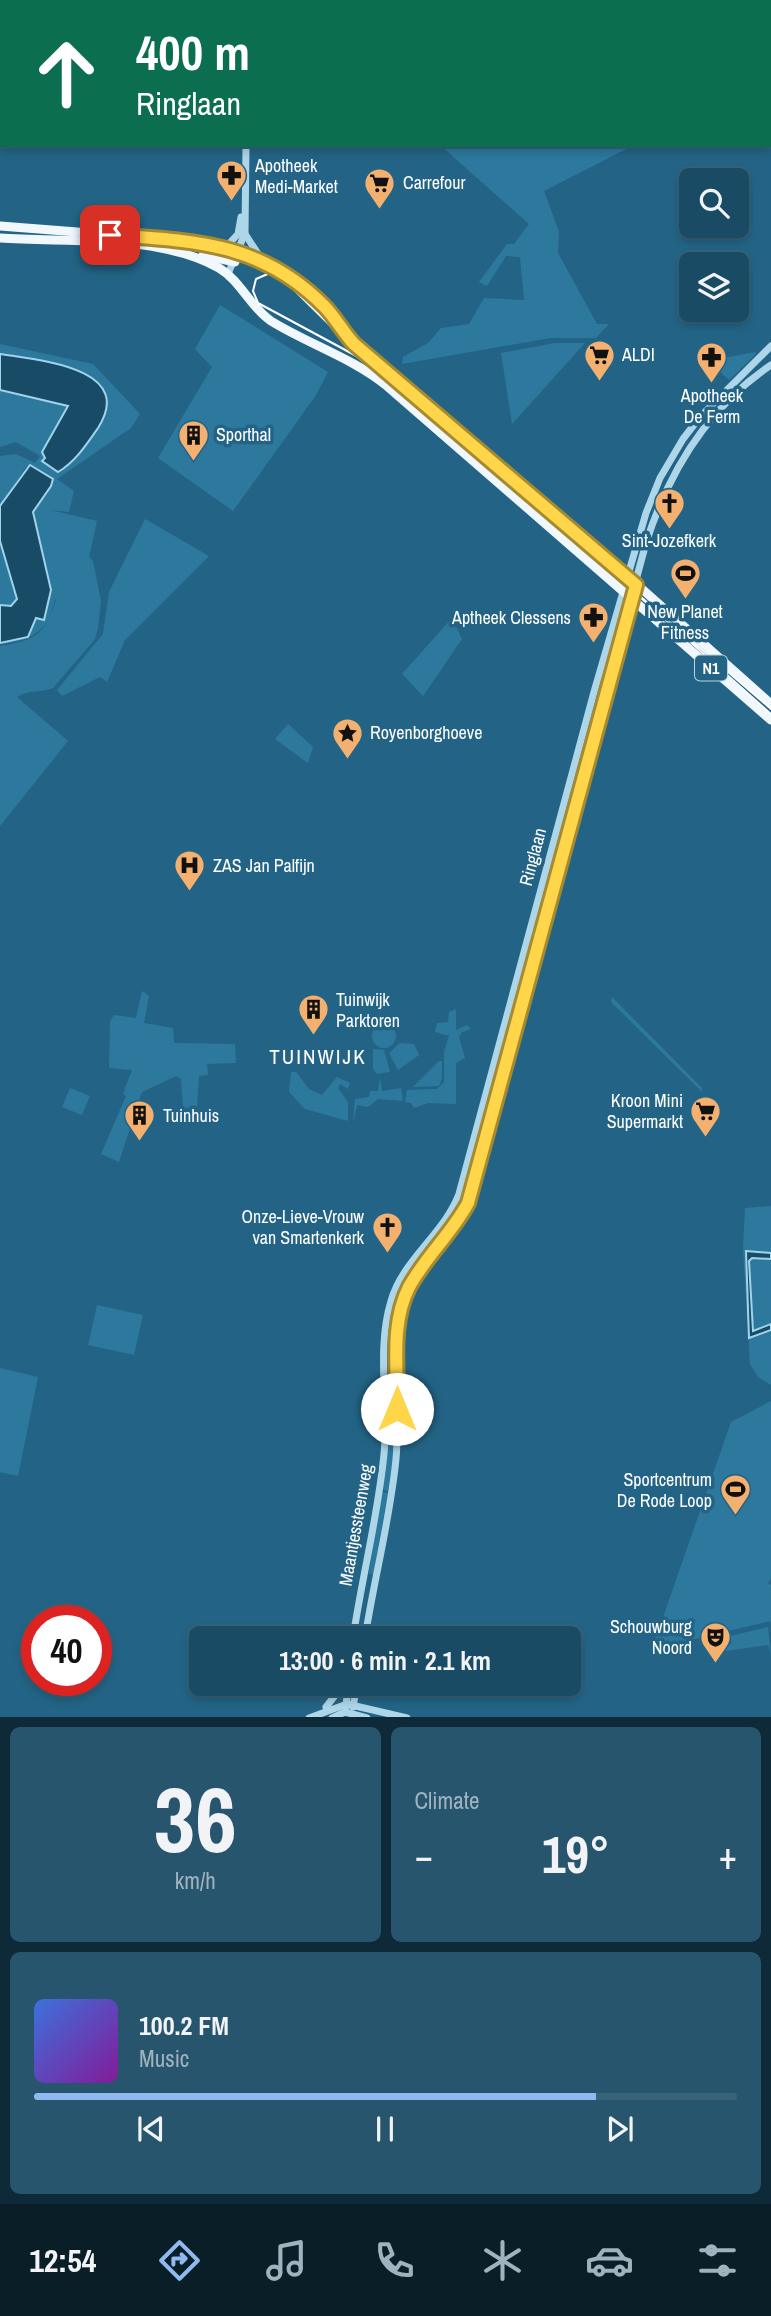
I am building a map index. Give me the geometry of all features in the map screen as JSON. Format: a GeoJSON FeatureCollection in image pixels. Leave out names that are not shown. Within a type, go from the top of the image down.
{"type":"FeatureCollection","features":[{"type":"Feature","properties":{"kind":"main road","name":"N1"},"geometry":{"type":"LineString","coordinates":[[0,226],[192,241],[232,249],[262,260],[303,286],[324,306],[354,344],[627,576],[771,704]]}},
{"type":"Feature","properties":{"kind":"main road"},"geometry":{"type":"LineString","coordinates":[[25,240],[33,234],[28,228]]}},
{"type":"Feature","properties":{"kind":"main road","name":"N1"},"geometry":{"type":"LineString","coordinates":[[0,238],[81,241],[174,251],[202,260],[228,274],[263,315],[370,373],[387,386],[771,720]]}},
{"type":"Feature","properties":{"kind":"main road"},"geometry":{"type":"LineString","coordinates":[[174,251],[230,262],[233,257],[232,249]]}},
{"type":"Feature","properties":{"kind":"street"},"geometry":{"type":"LineString","coordinates":[[246,147],[245,233],[262,260]]}},
{"type":"Feature","properties":{"kind":"street"},"geometry":{"type":"LineString","coordinates":[[232,249],[238,234],[241,211],[246,204]]}},
{"type":"Feature","properties":{"kind":"street"},"geometry":{"type":"LineString","coordinates":[[232,249],[245,233]]}},
{"type":"Feature","properties":{"kind":"street"},"geometry":{"type":"LineString","coordinates":[[228,274],[230,262]]}},
{"type":"Feature","properties":{"kind":"street"},"geometry":{"type":"LineString","coordinates":[[733,389],[771,346]]}},
{"type":"Feature","properties":{"kind":"street"},"geometry":{"type":"LineString","coordinates":[[733,389],[771,365]]}},
{"type":"Feature","properties":{"kind":"street","name":"Ringlaan"},"geometry":{"type":"LineString","coordinates":[[471,1147],[623,590],[652,496],[672,456],[700,417],[733,389]]}},
{"type":"Feature","properties":{"kind":"street","name":"Ringlaan"},"geometry":{"type":"LineString","coordinates":[[483,1148],[648,536],[668,481],[697,434],[733,389]]}},
{"type":"Feature","properties":{"kind":"street","name":"Maantjessteenweg"},"geometry":{"type":"LineString","coordinates":[[356,1626],[384,1453],[387,1312],[400,1278],[455,1202],[471,1147]]}},
{"type":"Feature","properties":{"kind":"street","name":"Maantjessteenweg"},"geometry":{"type":"LineString","coordinates":[[367,1626],[396,1458],[397,1330],[401,1309],[410,1286],[426,1261],[454,1227],[468,1203],[483,1148]]}},
{"type":"Feature","properties":{"kind":"street"},"geometry":{"type":"LineString","coordinates":[[309,1717],[323,1710],[335,1696]]}},
{"type":"Feature","properties":{"kind":"street"},"geometry":{"type":"LineString","coordinates":[[348,1696],[349,1708]]}},
{"type":"Feature","properties":{"kind":"street"},"geometry":{"type":"LineString","coordinates":[[332,1717],[349,1708],[353,1696]]}},
{"type":"Feature","properties":{"kind":"street"},"geometry":{"type":"LineString","coordinates":[[349,1708],[367,1717]]}},
{"type":"Feature","properties":{"kind":"street"},"geometry":{"type":"LineString","coordinates":[[323,1710],[349,1708],[407,1717]]}},
{"type":"Feature","properties":{"kind":"shaded area"},"geometry":{"type":"Polygon","coordinates":[[[442,147],[630,147],[544,191],[559,232],[558,253],[597,324],[609,324],[596,338],[550,338],[402,364],[403,357],[428,343],[441,328],[469,324],[484,298],[524,300],[520,257],[506,256],[487,286],[479,282],[507,244],[514,244],[529,224],[442,147]]]}},
{"type":"Feature","properties":{"kind":"shaded area"},"geometry":{"type":"Polygon","coordinates":[[[220,305],[328,372],[316,395],[233,511],[158,458],[212,367],[195,349],[220,305]]]}},
{"type":"Feature","properties":{"kind":"shaded area"},"geometry":{"type":"Polygon","coordinates":[[[555,343],[585,343],[512,424],[501,353],[555,343]]]}},
{"type":"Feature","properties":{"kind":"shaded area"},"geometry":{"type":"Polygon","coordinates":[[[0,344],[93,364],[140,414],[131,428],[57,479],[74,491],[69,512],[50,510],[97,521],[89,557],[93,561],[101,601],[98,628],[95,639],[53,688],[17,697],[68,741],[0,826],[0,646],[32,638],[41,630],[15,642],[0,644],[30,634],[31,623],[51,590],[33,511],[51,486],[26,467],[0,506],[0,456],[16,454],[35,463],[40,456],[16,442],[0,447],[0,390],[68,406],[42,452],[45,458],[42,461],[98,428],[105,411],[78,369],[0,354],[0,344]]]}},
{"type":"Feature","properties":{"kind":"shaded area"},"geometry":{"type":"Polygon","coordinates":[[[755,352],[729,380],[708,361],[755,352]]]}},
{"type":"Feature","properties":{"kind":"shaded area"},"geometry":{"type":"Polygon","coordinates":[[[0,354],[78,370],[94,379],[104,392],[107,408],[98,428],[75,458],[58,472],[42,461],[45,458],[42,452],[68,406],[0,390],[0,354]]]}},
{"type":"Feature","properties":{"kind":"shaded area"},"geometry":{"type":"Polygon","coordinates":[[[30,465],[53,479],[33,512],[51,590],[44,620],[36,618],[28,637],[0,643],[0,605],[11,606],[17,599],[0,541],[0,506],[30,465]]]}},
{"type":"Feature","properties":{"kind":"shaded area"},"geometry":{"type":"Polygon","coordinates":[[[145,519],[209,556],[125,640],[107,682],[100,677],[62,696],[57,690],[103,634],[109,592],[145,519]]]}},
{"type":"Feature","properties":{"kind":"shaded area"},"geometry":{"type":"Polygon","coordinates":[[[0,541],[17,599],[11,606],[0,605],[0,541]]]}},
{"type":"Feature","properties":{"kind":"shaded area"},"geometry":{"type":"Polygon","coordinates":[[[452,618],[462,639],[423,696],[402,674],[452,618]]]}},
{"type":"Feature","properties":{"kind":"shaded area"},"geometry":{"type":"Polygon","coordinates":[[[288,724],[313,747],[308,763],[275,739],[288,724]]]}},
{"type":"Feature","properties":{"kind":"shaded area"},"geometry":{"type":"Polygon","coordinates":[[[580,757],[587,758],[562,851],[555,849],[580,757]]]}},
{"type":"Feature","properties":{"kind":"shaded area"},"geometry":{"type":"Polygon","coordinates":[[[142,991],[149,996],[144,1023],[173,1028],[174,1043],[235,1044],[236,1063],[207,1064],[208,1075],[199,1076],[197,1108],[183,1108],[181,1079],[176,1076],[142,1092],[119,1162],[101,1154],[126,1096],[123,1094],[132,1070],[109,1068],[110,1021],[114,1015],[136,1018],[142,991]]]}},
{"type":"Feature","properties":{"kind":"shaded area"},"geometry":{"type":"Polygon","coordinates":[[[612,997],[702,1088],[702,1092],[611,1002],[612,997]]]}},
{"type":"Feature","properties":{"kind":"shaded area"},"geometry":{"type":"Polygon","coordinates":[[[456,1009],[456,1030],[467,1025],[471,1029],[462,1032],[459,1037],[465,1058],[456,1063],[456,1104],[428,1103],[414,1108],[411,1103],[405,1102],[407,1090],[437,1089],[444,1082],[444,1052],[449,1036],[435,1032],[437,1023],[448,1022],[449,1012],[456,1009]]]}},
{"type":"Feature","properties":{"kind":"shaded area"},"geometry":{"type":"Polygon","coordinates":[[[511,1012],[517,1013],[484,1136],[477,1136],[511,1012]]]}},
{"type":"Feature","properties":{"kind":"shaded area"},"geometry":{"type":"Polygon","coordinates":[[[384,1024],[395,1031],[396,1036],[389,1047],[384,1048],[373,1041],[372,1036],[379,1025],[384,1024]]]}},
{"type":"Feature","properties":{"kind":"shaded area"},"geometry":{"type":"Polygon","coordinates":[[[400,1043],[414,1044],[419,1055],[398,1070],[389,1053],[400,1043]]]}},
{"type":"Feature","properties":{"kind":"shaded area"},"geometry":{"type":"Polygon","coordinates":[[[373,1049],[384,1050],[390,1072],[377,1074],[373,1069],[373,1049]]]}},
{"type":"Feature","properties":{"kind":"shaded area"},"geometry":{"type":"Polygon","coordinates":[[[442,1061],[442,1079],[439,1086],[413,1087],[442,1061]]]}},
{"type":"Feature","properties":{"kind":"shaded area"},"geometry":{"type":"Polygon","coordinates":[[[291,1072],[296,1072],[309,1089],[322,1095],[337,1077],[350,1083],[348,1089],[340,1084],[338,1088],[348,1102],[348,1121],[305,1109],[289,1092],[291,1072]]]}},
{"type":"Feature","properties":{"kind":"shaded area"},"geometry":{"type":"Polygon","coordinates":[[[380,1078],[382,1091],[401,1088],[403,1101],[378,1099],[368,1107],[357,1105],[353,1123],[355,1099],[369,1097],[370,1091],[378,1091],[380,1078]]]}},
{"type":"Feature","properties":{"kind":"shaded area"},"geometry":{"type":"Polygon","coordinates":[[[70,1088],[90,1096],[82,1115],[62,1107],[70,1088]]]}},
{"type":"Feature","properties":{"kind":"shaded area"},"geometry":{"type":"Polygon","coordinates":[[[771,1206],[771,1385],[758,1377],[750,1364],[743,1249],[745,1208],[771,1206]]]}},
{"type":"Feature","properties":{"kind":"shaded area"},"geometry":{"type":"Polygon","coordinates":[[[746,1251],[771,1253],[771,1259],[752,1258],[749,1261],[753,1331],[771,1324],[771,1330],[749,1338],[746,1251]]]}},
{"type":"Feature","properties":{"kind":"shaded area"},"geometry":{"type":"Polygon","coordinates":[[[97,1305],[143,1315],[134,1355],[88,1345],[97,1305]]]}},
{"type":"Feature","properties":{"kind":"shaded area"},"geometry":{"type":"Polygon","coordinates":[[[0,1368],[38,1377],[18,1476],[0,1472],[0,1368]]]}},
{"type":"Feature","properties":{"kind":"shaded area","name":"Sportcentrum De Rode Loop"},"geometry":{"type":"Polygon","coordinates":[[[771,1401],[771,1578],[768,1583],[771,1585],[771,1625],[770,1621],[652,1649],[731,1422],[771,1401]]]}},
{"type":"Feature","properties":{"kind":"shaded area"},"geometry":{"type":"Polygon","coordinates":[[[387,1427],[394,1428],[394,1455],[388,1491],[381,1489],[387,1427]]]}},
{"type":"Feature","properties":{"kind":"shaded area"},"geometry":{"type":"Polygon","coordinates":[[[381,1492],[388,1493],[373,1575],[369,1574],[381,1492]]]}},
{"type":"Feature","properties":{"kind":"shaded area"},"geometry":{"type":"Polygon","coordinates":[[[768,1627],[771,1656],[768,1645],[726,1651],[725,1645],[732,1643],[730,1636],[768,1627]]]}},
{"type":"Feature","properties":{"kind":"tram line"},"geometry":{"type":"LineString","coordinates":[[771,709],[359,354],[282,278],[270,273],[256,279],[253,291],[258,303],[362,359],[604,565],[771,714]]}},
{"type":"Feature","properties":{"kind":"place","name":"Apotheek Medi-Market"},"geometry":{"type":"Point","coordinates":[232,203]}},
{"type":"Feature","properties":{"kind":"place","name":"Carrefour"},"geometry":{"type":"Point","coordinates":[380,210]}},
{"type":"Feature","properties":{"kind":"place","name":"ALDI"},"geometry":{"type":"Point","coordinates":[599,382]}},
{"type":"Feature","properties":{"kind":"place","name":"Apotheek De Ferm"},"geometry":{"type":"Point","coordinates":[712,385]}},
{"type":"Feature","properties":{"kind":"place","name":"Sporthal"},"geometry":{"type":"Point","coordinates":[193,462]}},
{"type":"Feature","properties":{"kind":"place","name":"Sint-Jozefkerk"},"geometry":{"type":"Point","coordinates":[669,530]}},
{"type":"Feature","properties":{"kind":"place","name":"New Planet Fitness"},"geometry":{"type":"Point","coordinates":[685,601]}},
{"type":"Feature","properties":{"kind":"place","name":"Aptheek Clessens"},"geometry":{"type":"Point","coordinates":[594,645]}},
{"type":"Feature","properties":{"kind":"place","name":"Royenborghoeve"},"geometry":{"type":"Point","coordinates":[347,760]}},
{"type":"Feature","properties":{"kind":"place","name":"ZAS Jan Palfijn"},"geometry":{"type":"Point","coordinates":[190,893]}},
{"type":"Feature","properties":{"kind":"place","name":"Tuinwijk Parktoren"},"geometry":{"type":"Point","coordinates":[313,1037]}},
{"type":"Feature","properties":{"kind":"place","name":"Kroon Mini Supermarkt"},"geometry":{"type":"Point","coordinates":[706,1138]}},
{"type":"Feature","properties":{"kind":"place","name":"Tuinhuis"},"geometry":{"type":"Point","coordinates":[140,1143]}},
{"type":"Feature","properties":{"kind":"place","name":"Onze-Lieve-Vrouw van Smartenkerk"},"geometry":{"type":"Point","coordinates":[387,1254]}},
{"type":"Feature","properties":{"kind":"place","name":"Sportcentrum De Rode Loop"},"geometry":{"type":"Point","coordinates":[735,1517]}},
{"type":"Feature","properties":{"kind":"place","name":"Schouwburg Noord"},"geometry":{"type":"Point","coordinates":[715,1664]}},
{"type":"Feature","properties":{"kind":"district","name":"TUINWIJK"},"geometry":{"type":"Point","coordinates":[318,1057]}},
{"type":"Feature","properties":{"kind":"route"},"geometry":{"type":"LineString","coordinates":[[110,235],[192,241],[226,247],[262,260],[289,275],[324,306],[354,344],[636,585],[468,1203],[454,1227],[426,1261],[410,1286],[401,1309],[397,1330],[397,1409]]}}]}
